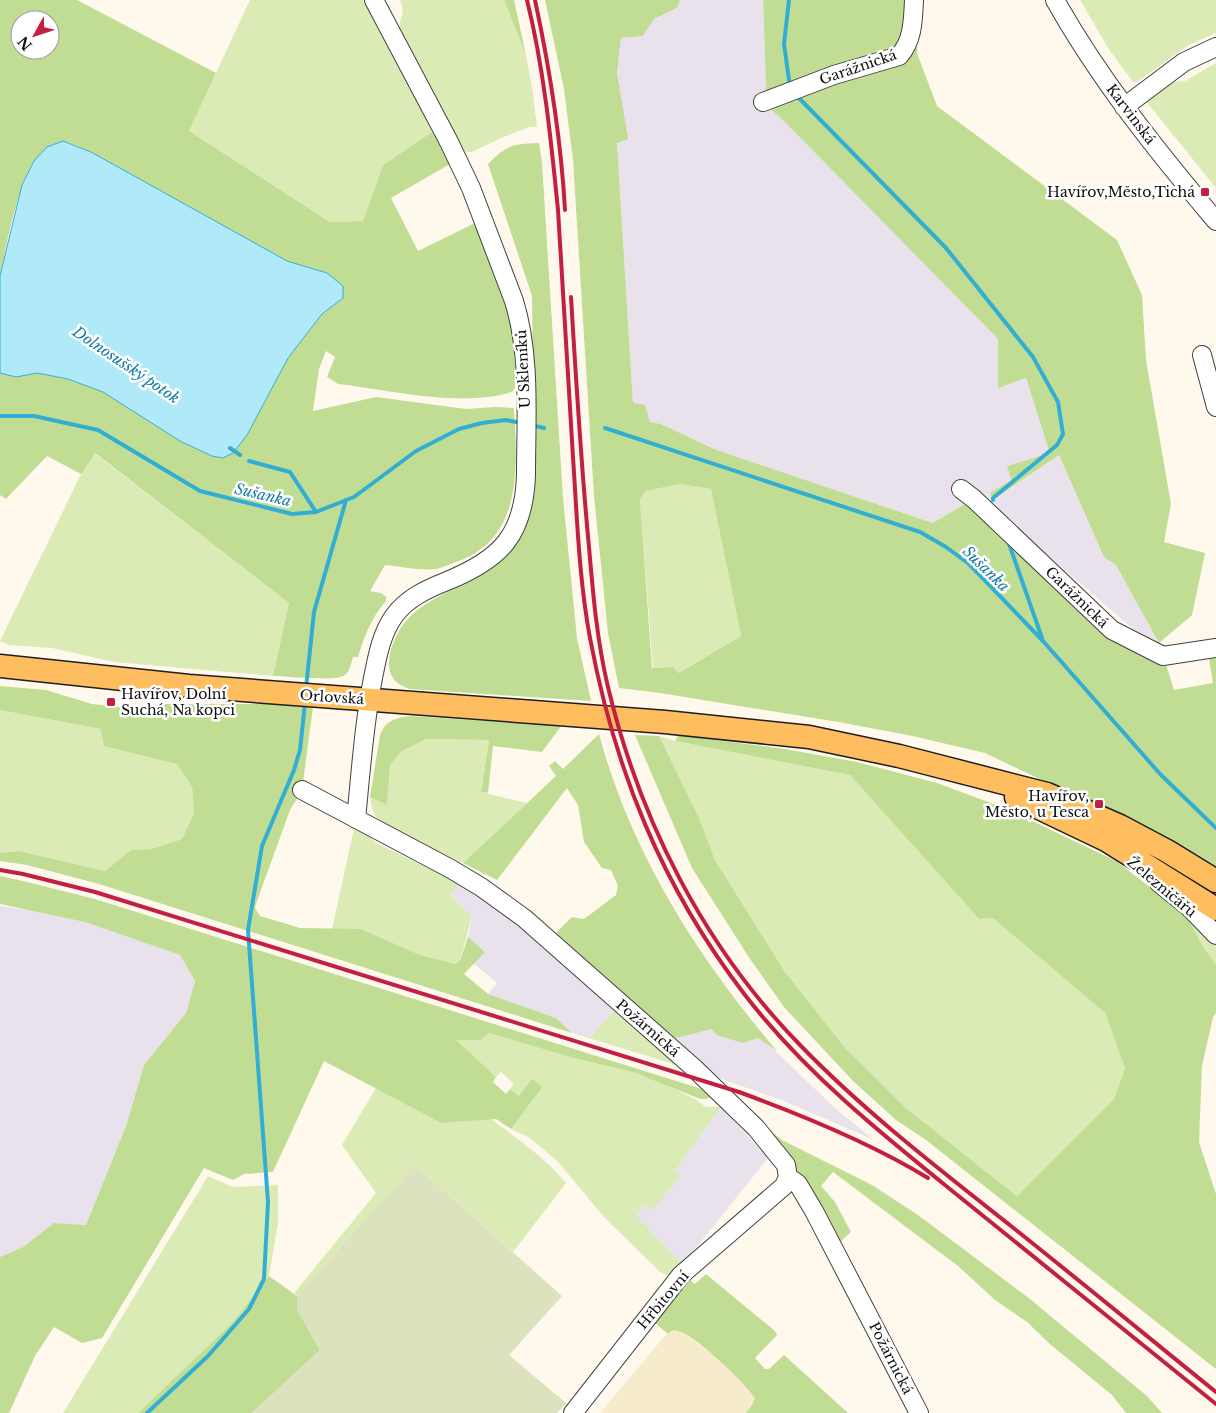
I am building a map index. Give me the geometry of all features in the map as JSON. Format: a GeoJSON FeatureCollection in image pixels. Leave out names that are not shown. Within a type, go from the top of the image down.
{"type":"FeatureCollection","features":[{"type":"Feature","properties":{"kind":"main road","name":"Orlovská"},"geometry":{"type":"LineString","coordinates":[[0,666],[189,686],[665,722],[810,737],[953,769]]}},
{"type":"Feature","properties":{"kind":"main road"},"geometry":{"type":"LineString","coordinates":[[953,769],[1046,810],[1106,840],[1216,909]]}},
{"type":"Feature","properties":{"kind":"main road"},"geometry":{"type":"LineString","coordinates":[[953,769],[1047,794],[1084,809],[1167,851],[1216,881]]}},
{"type":"Feature","properties":{"kind":"street","name":"U Skleníků"},"geometry":{"type":"LineString","coordinates":[[368,699],[379,646],[394,615],[416,595],[455,578],[487,561],[504,546],[519,521],[526,495],[524,350],[520,319],[471,188],[374,0]]}},
{"type":"Feature","properties":{"kind":"street","name":"Garážnická"},"geometry":{"type":"LineString","coordinates":[[768,100],[834,75],[899,56],[906,48],[909,39],[913,23],[914,0]]}},
{"type":"Feature","properties":{"kind":"street","name":"Karvinská"},"geometry":{"type":"LineString","coordinates":[[1055,0],[1124,108],[1216,221]]}},
{"type":"Feature","properties":{"kind":"street"},"geometry":{"type":"LineString","coordinates":[[1124,108],[1184,62],[1216,47]]}},
{"type":"Feature","properties":{"kind":"street"},"geometry":{"type":"LineString","coordinates":[[1202,355],[1216,407]]}},
{"type":"Feature","properties":{"kind":"street","name":"Garážnická"},"geometry":{"type":"LineString","coordinates":[[961,489],[974,499],[1112,630],[1163,656],[1216,648]]}},
{"type":"Feature","properties":{"kind":"street"},"geometry":{"type":"LineString","coordinates":[[356,820],[368,699]]}},
{"type":"Feature","properties":{"kind":"street","name":"Požárnická"},"geometry":{"type":"LineString","coordinates":[[302,790],[452,869],[524,918],[694,1068],[741,1113],[780,1156],[787,1170],[787,1180],[798,1184],[814,1211],[919,1413]]}},
{"type":"Feature","properties":{"kind":"street","name":"Železničářů"},"geometry":{"type":"LineString","coordinates":[[1106,840],[1188,907],[1216,935]]}},
{"type":"Feature","properties":{"kind":"street","name":"Hřbitovní"},"geometry":{"type":"LineString","coordinates":[[573,1413],[683,1274],[782,1188],[787,1180]]}},
{"type":"Feature","properties":{"kind":"shaded area"},"geometry":{"type":"Polygon","coordinates":[[[680,0],[763,0],[766,87],[764,101],[769,100],[998,339],[998,387],[1026,378],[1051,453],[1007,466],[1011,480],[990,493],[994,500],[1059,455],[1104,557],[1116,565],[1159,643],[1133,629],[1021,532],[1001,512],[988,521],[965,504],[934,523],[714,449],[661,424],[650,422],[633,403],[617,142],[626,139],[617,73],[621,38],[643,36],[654,19],[677,8],[680,0]]]}},
{"type":"Feature","properties":{"kind":"shaded area"},"geometry":{"type":"Polygon","coordinates":[[[461,884],[492,903],[517,922],[559,958],[614,1011],[589,1038],[572,1033],[556,1018],[488,994],[497,983],[473,963],[485,952],[468,937],[472,915],[450,893],[461,884]]]}},
{"type":"Feature","properties":{"kind":"shaded area"},"geometry":{"type":"Polygon","coordinates":[[[0,906],[41,912],[85,922],[180,955],[195,981],[186,1013],[144,1065],[126,1126],[86,1225],[54,1223],[23,1247],[0,1257],[0,906]]]}},
{"type":"Feature","properties":{"kind":"shaded area"},"geometry":{"type":"Polygon","coordinates":[[[712,1029],[757,1037],[767,1043],[836,1109],[874,1140],[784,1101],[713,1076],[669,1036],[677,1038],[712,1029]]]}},
{"type":"Feature","properties":{"kind":"shaded area"},"geometry":{"type":"Polygon","coordinates":[[[721,1107],[768,1158],[683,1264],[635,1216],[646,1204],[652,1209],[680,1176],[675,1171],[721,1107]]]}},
{"type":"Feature","properties":{"kind":"shaded area"},"geometry":{"type":"Polygon","coordinates":[[[672,1330],[678,1330],[687,1335],[714,1356],[748,1388],[755,1398],[746,1413],[600,1413],[663,1338],[672,1330]]]}},
{"type":"Feature","properties":{"kind":"green space"},"geometry":{"type":"Polygon","coordinates":[[[0,0],[77,0],[216,73],[189,131],[330,222],[363,221],[383,165],[432,132],[450,164],[391,198],[418,251],[475,223],[512,322],[515,388],[512,392],[492,396],[449,398],[338,384],[327,377],[335,357],[326,351],[319,369],[313,411],[376,397],[466,409],[514,408],[516,453],[512,498],[505,518],[494,536],[478,551],[439,568],[416,569],[385,565],[370,591],[381,593],[386,597],[386,601],[376,614],[369,628],[358,657],[353,657],[345,675],[332,678],[273,676],[289,603],[95,453],[81,474],[47,456],[6,499],[0,495],[0,373],[16,377],[37,373],[68,379],[103,392],[180,441],[212,456],[247,435],[288,358],[322,314],[343,298],[327,273],[287,261],[91,152],[65,142],[48,148],[36,160],[26,177],[12,220],[0,276],[0,0]]]}},
{"type":"Feature","properties":{"kind":"green space"},"geometry":{"type":"Polygon","coordinates":[[[250,0],[367,0],[432,132],[383,165],[363,221],[330,222],[189,131],[250,0]]]}},
{"type":"Feature","properties":{"kind":"green space"},"geometry":{"type":"Polygon","coordinates":[[[400,0],[504,0],[526,55],[537,127],[529,127],[472,152],[466,152],[461,149],[400,29],[403,9],[400,0]]]}},
{"type":"Feature","properties":{"kind":"green space"},"geometry":{"type":"Polygon","coordinates":[[[504,0],[514,0],[526,55],[504,0]]]}},
{"type":"Feature","properties":{"kind":"green space"},"geometry":{"type":"Polygon","coordinates":[[[545,0],[680,0],[677,8],[654,19],[643,36],[621,38],[617,73],[628,139],[617,143],[633,403],[645,405],[650,422],[661,424],[714,449],[933,523],[965,504],[988,521],[1040,568],[1164,658],[1174,690],[1213,683],[1208,653],[1216,652],[1216,866],[1198,855],[985,753],[908,735],[838,722],[619,688],[608,633],[594,496],[573,160],[564,89],[545,0]],[[680,484],[646,491],[640,499],[652,668],[673,667],[679,673],[741,636],[711,489],[680,484]]]}},
{"type":"Feature","properties":{"kind":"green space"},"geometry":{"type":"Polygon","coordinates":[[[763,0],[910,0],[918,56],[937,106],[1117,240],[1142,295],[1146,360],[1171,504],[1164,542],[1205,553],[1192,615],[1159,643],[1116,565],[1104,557],[1059,455],[993,500],[990,493],[1011,480],[1007,466],[1050,453],[1026,378],[998,388],[998,339],[786,123],[763,102],[766,87],[763,0]]]}},
{"type":"Feature","properties":{"kind":"green space"},"geometry":{"type":"Polygon","coordinates":[[[1080,0],[1216,0],[1216,33],[1187,46],[1137,82],[1133,82],[1108,48],[1080,0]]]}},
{"type":"Feature","properties":{"kind":"green space"},"geometry":{"type":"Polygon","coordinates":[[[1216,63],[1216,188],[1145,100],[1164,83],[1185,81],[1216,63]]]}},
{"type":"Feature","properties":{"kind":"green space"},"geometry":{"type":"Polygon","coordinates":[[[539,143],[542,163],[563,498],[577,638],[591,701],[409,689],[395,680],[389,665],[391,649],[401,627],[419,609],[474,578],[491,563],[521,533],[531,509],[534,494],[532,296],[488,164],[505,149],[516,145],[539,143]]]}},
{"type":"Feature","properties":{"kind":"green space"},"geometry":{"type":"Polygon","coordinates":[[[94,453],[289,603],[273,676],[114,662],[52,648],[9,645],[0,641],[81,474],[94,453]]]}},
{"type":"Feature","properties":{"kind":"green space"},"geometry":{"type":"Polygon","coordinates":[[[680,484],[711,489],[741,636],[679,673],[673,667],[653,668],[640,499],[646,491],[680,484]]]}},
{"type":"Feature","properties":{"kind":"green space"},"geometry":{"type":"Polygon","coordinates":[[[0,686],[46,690],[92,704],[127,708],[161,704],[276,704],[313,707],[302,790],[290,810],[257,901],[255,908],[260,916],[300,928],[361,929],[420,955],[456,964],[461,959],[468,937],[485,952],[464,974],[488,994],[556,1018],[572,1033],[99,884],[27,865],[0,861],[0,853],[19,851],[105,871],[131,850],[151,849],[182,839],[194,813],[192,787],[177,764],[104,746],[101,729],[0,710],[0,686]]]}},
{"type":"Feature","properties":{"kind":"green space"},"geometry":{"type":"Polygon","coordinates":[[[0,710],[101,729],[151,757],[177,764],[192,787],[194,813],[182,839],[151,849],[131,850],[105,871],[19,851],[0,853],[0,710]]]}},
{"type":"Feature","properties":{"kind":"green space"},"geometry":{"type":"Polygon","coordinates":[[[410,716],[562,725],[542,752],[493,746],[488,793],[481,792],[489,740],[426,739],[402,751],[390,765],[387,805],[370,797],[380,735],[388,723],[410,716]]]}},
{"type":"Feature","properties":{"kind":"green space"},"geometry":{"type":"Polygon","coordinates":[[[599,734],[629,821],[670,902],[720,979],[777,1051],[758,1038],[743,1043],[717,1035],[712,1029],[677,1038],[669,1036],[556,933],[572,917],[584,919],[616,895],[618,886],[611,870],[602,868],[584,842],[578,805],[567,788],[497,880],[463,863],[556,776],[549,766],[555,761],[563,769],[599,734]]]}},
{"type":"Feature","properties":{"kind":"green space"},"geometry":{"type":"Polygon","coordinates":[[[635,735],[659,736],[699,818],[715,860],[785,972],[846,1049],[907,1109],[1017,1196],[1114,1099],[1125,1068],[1105,1013],[993,918],[979,919],[850,775],[675,741],[678,735],[785,749],[857,762],[937,783],[1007,809],[1116,861],[1185,914],[1216,965],[1216,1013],[1213,1017],[1202,1066],[1199,1142],[1216,1194],[1216,1369],[926,1140],[896,1120],[853,1081],[784,1007],[750,959],[692,868],[635,735]]]}},
{"type":"Feature","properties":{"kind":"green space"},"geometry":{"type":"Polygon","coordinates":[[[659,736],[675,741],[850,775],[979,919],[993,918],[1105,1013],[1125,1068],[1114,1099],[1017,1196],[907,1109],[846,1049],[785,972],[715,860],[699,818],[659,736]]]}},
{"type":"Feature","properties":{"kind":"green space"},"geometry":{"type":"Polygon","coordinates":[[[425,739],[489,740],[481,792],[527,803],[463,863],[384,826],[378,820],[373,810],[370,797],[387,805],[390,765],[402,751],[425,739]]]}},
{"type":"Feature","properties":{"kind":"green space"},"geometry":{"type":"Polygon","coordinates":[[[355,824],[376,843],[461,884],[450,894],[472,915],[461,959],[456,964],[420,955],[361,929],[332,929],[355,824]]]}},
{"type":"Feature","properties":{"kind":"green space"},"geometry":{"type":"Polygon","coordinates":[[[0,876],[95,899],[708,1091],[711,1096],[707,1099],[700,1099],[636,1073],[570,1057],[489,1033],[481,1040],[456,1040],[496,1077],[493,1082],[506,1094],[510,1089],[519,1096],[532,1079],[542,1087],[511,1129],[496,1119],[441,1123],[324,1061],[273,1172],[244,1174],[233,1180],[204,1168],[102,1338],[82,1343],[54,1327],[35,1356],[9,1413],[0,1413],[0,1257],[23,1247],[54,1223],[86,1225],[126,1126],[144,1065],[186,1013],[195,981],[180,955],[85,922],[0,904],[0,876]]]}},
{"type":"Feature","properties":{"kind":"green space"},"geometry":{"type":"Polygon","coordinates":[[[1185,914],[1216,943],[1216,965],[1204,948],[1185,914]]]}},
{"type":"Feature","properties":{"kind":"green space"},"geometry":{"type":"Polygon","coordinates":[[[614,1011],[680,1066],[589,1038],[614,1011]]]}},
{"type":"Feature","properties":{"kind":"green space"},"geometry":{"type":"Polygon","coordinates":[[[489,1033],[570,1057],[636,1073],[658,1081],[695,1099],[706,1107],[721,1107],[675,1171],[681,1176],[652,1210],[645,1205],[636,1216],[683,1264],[670,1275],[660,1272],[603,1216],[558,1162],[530,1138],[511,1129],[541,1087],[519,1096],[510,1089],[514,1084],[501,1072],[496,1077],[455,1040],[481,1040],[489,1033]]]}},
{"type":"Feature","properties":{"kind":"green space"},"geometry":{"type":"Polygon","coordinates":[[[376,1088],[441,1123],[491,1119],[540,1157],[566,1183],[513,1252],[414,1164],[297,1296],[294,1293],[376,1193],[342,1145],[376,1088]]]}},
{"type":"Feature","properties":{"kind":"green space"},"geometry":{"type":"Polygon","coordinates":[[[761,1123],[782,1140],[872,1185],[918,1215],[1030,1299],[1147,1396],[1162,1413],[1126,1413],[1112,1395],[1051,1345],[1027,1322],[995,1300],[958,1266],[833,1172],[821,1186],[835,1202],[851,1232],[840,1242],[830,1231],[782,1146],[761,1123]]]}},
{"type":"Feature","properties":{"kind":"green space"},"geometry":{"type":"Polygon","coordinates":[[[414,1164],[562,1296],[509,1355],[566,1403],[557,1413],[252,1413],[320,1350],[297,1309],[297,1296],[414,1164]]]}},
{"type":"Feature","properties":{"kind":"green space"},"geometry":{"type":"Polygon","coordinates":[[[208,1176],[233,1187],[278,1185],[278,1223],[269,1276],[233,1322],[138,1413],[63,1413],[208,1176]]]}},
{"type":"Feature","properties":{"kind":"green space"},"geometry":{"type":"Polygon","coordinates":[[[706,1274],[775,1331],[777,1335],[755,1358],[765,1369],[769,1369],[784,1355],[848,1413],[746,1413],[755,1398],[731,1371],[686,1334],[675,1330],[668,1334],[655,1323],[690,1280],[695,1284],[706,1274]]]}},
{"type":"Feature","properties":{"kind":"green space"},"geometry":{"type":"Polygon","coordinates":[[[269,1276],[297,1296],[297,1309],[320,1350],[252,1413],[138,1413],[233,1322],[269,1276]]]}},
{"type":"Feature","properties":{"kind":"water"},"geometry":{"type":"Polygon","coordinates":[[[63,141],[91,152],[287,261],[327,273],[343,286],[343,298],[322,314],[288,358],[247,435],[233,453],[223,458],[212,456],[180,441],[103,392],[68,379],[37,373],[16,377],[0,373],[0,276],[22,185],[34,161],[47,147],[63,141]]]}},
{"type":"Feature","properties":{"kind":"waterway"},"geometry":{"type":"LineString","coordinates":[[789,0],[784,44],[790,87]]}},
{"type":"Feature","properties":{"kind":"waterway"},"geometry":{"type":"LineString","coordinates":[[795,94],[946,248],[1033,357],[1058,402],[1063,434],[1057,445],[993,498],[993,500]]}},
{"type":"Feature","properties":{"kind":"waterway","name":"Sušanka"},"geometry":{"type":"LineString","coordinates":[[0,416],[34,416],[98,430],[200,491],[292,514],[316,512],[354,497],[416,451],[459,429],[482,423],[506,420],[521,423]]}},
{"type":"Feature","properties":{"kind":"waterway","name":"Sušanka"},"geometry":{"type":"LineString","coordinates":[[531,425],[544,428]]}},
{"type":"Feature","properties":{"kind":"waterway","name":"Sušanka"},"geometry":{"type":"LineString","coordinates":[[605,428],[920,532],[946,547],[969,564],[1043,641],[1161,775],[1216,828]]}},
{"type":"Feature","properties":{"kind":"waterway","name":"Dolnosušský potok"},"geometry":{"type":"LineString","coordinates":[[230,448],[240,455]]}},
{"type":"Feature","properties":{"kind":"waterway","name":"Dolnosušský potok"},"geometry":{"type":"LineString","coordinates":[[249,461],[290,472],[316,512]]}},
{"type":"Feature","properties":{"kind":"waterway"},"geometry":{"type":"LineString","coordinates":[[306,688],[314,612],[346,500]]}},
{"type":"Feature","properties":{"kind":"waterway"},"geometry":{"type":"LineString","coordinates":[[1008,541],[1042,638]]}},
{"type":"Feature","properties":{"kind":"waterway"},"geometry":{"type":"LineString","coordinates":[[147,1413],[208,1356],[249,1309],[264,1279],[268,1202],[248,930],[262,846],[294,770],[300,750],[305,703]]}},
{"type":"Feature","properties":{"kind":"railway"},"geometry":{"type":"LineString","coordinates":[[527,0],[550,131],[558,210],[577,525],[586,616],[600,687],[613,735],[628,781],[666,870],[689,912],[745,995],[769,1024],[820,1078],[903,1151],[1216,1404]]}},
{"type":"Feature","properties":{"kind":"railway"},"geometry":{"type":"LineString","coordinates":[[535,0],[554,105],[561,157],[565,210]]}},
{"type":"Feature","properties":{"kind":"railway"},"geometry":{"type":"LineString","coordinates":[[571,297],[586,516],[596,617],[604,670],[622,737],[638,786],[680,880],[734,967],[766,1008],[825,1070],[930,1161],[1216,1392]]}},
{"type":"Feature","properties":{"kind":"railway"},"geometry":{"type":"LineString","coordinates":[[0,870],[95,892],[739,1092],[836,1130],[928,1178]]}},
{"type":"Feature","properties":{"kind":"place","name":"Havířov,Město,Tichá"},"geometry":{"type":"Point","coordinates":[1205,192]}},
{"type":"Feature","properties":{"kind":"place","name":"Havířov, Dolní Suchá, Na kopci"},"geometry":{"type":"Point","coordinates":[111,702]}},
{"type":"Feature","properties":{"kind":"place","name":"Havířov, Město, u Tesca"},"geometry":{"type":"Point","coordinates":[1099,804]}}]}
